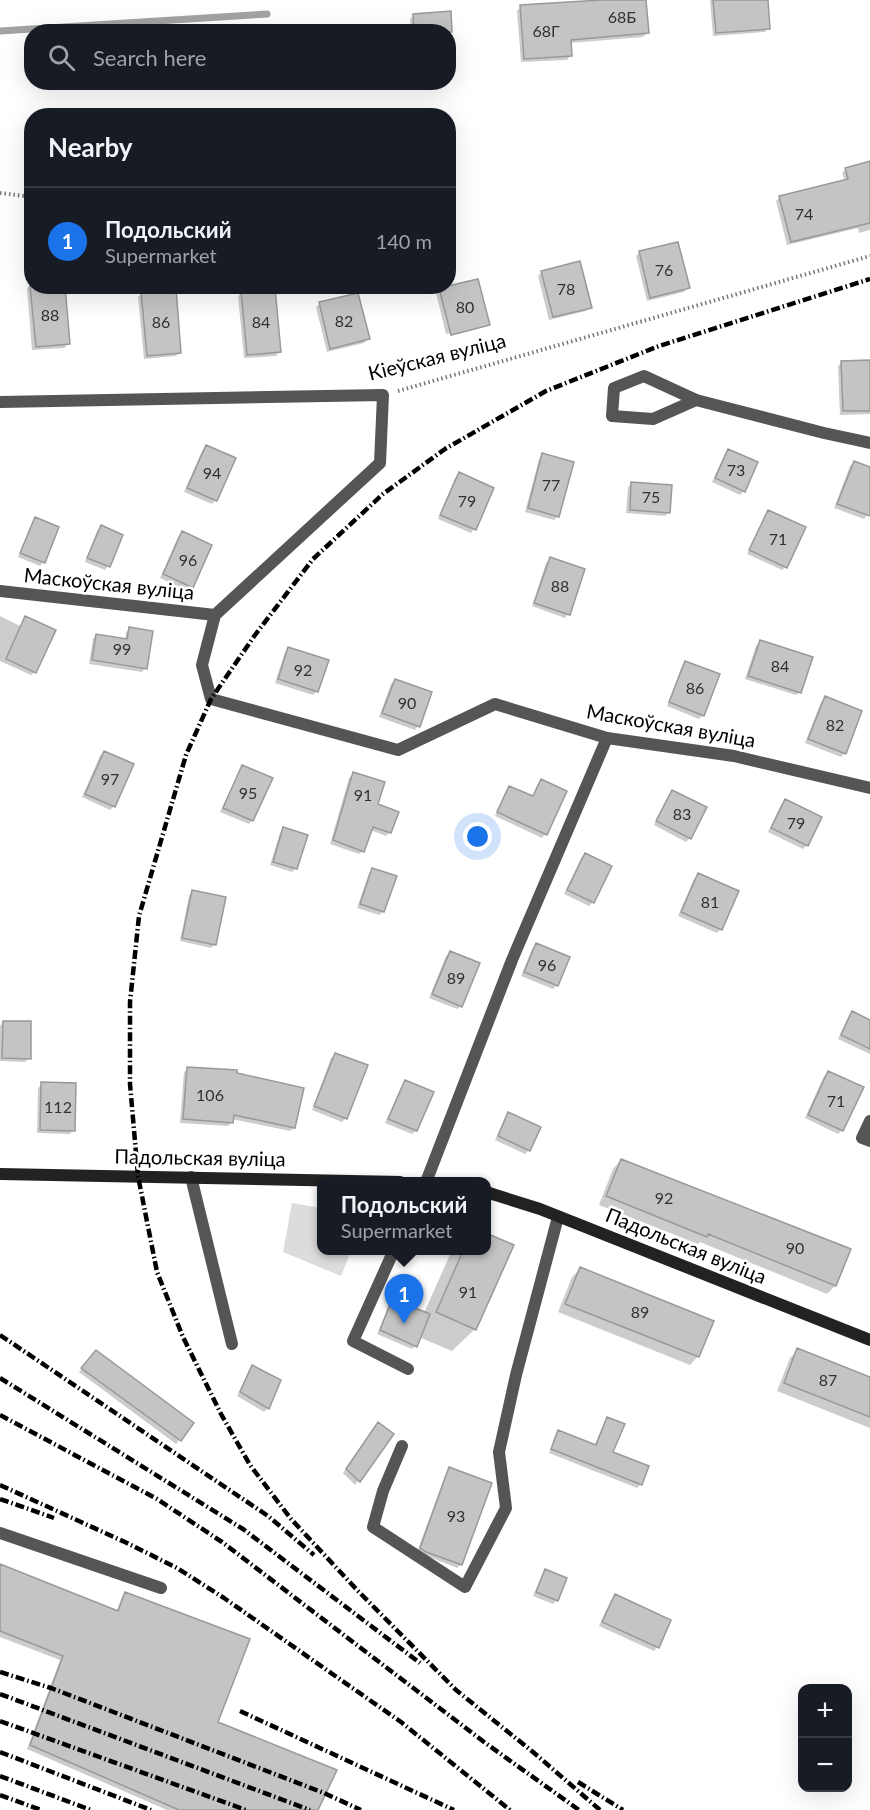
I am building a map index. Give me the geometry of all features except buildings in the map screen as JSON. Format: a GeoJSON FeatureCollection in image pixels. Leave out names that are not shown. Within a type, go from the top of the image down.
{"type":"FeatureCollection","features":[{"type":"Feature","properties":{"kind":"street"},"geometry":{"type":"LineString","coordinates":[[696,400],[653,419],[612,416],[614,388],[644,376],[696,400],[870,443]]}},
{"type":"Feature","properties":{"kind":"street","name":"Кіеўская вуліца"},"geometry":{"type":"LineString","coordinates":[[0,402],[383,395]]}},
{"type":"Feature","properties":{"kind":"street","name":"Маскоўская вуліца"},"geometry":{"type":"LineString","coordinates":[[383,395],[380,463],[215,615],[202,665],[211,699],[398,750],[495,704],[607,738],[734,756],[870,788]]}},
{"type":"Feature","properties":{"kind":"street","name":"Маскоўская вуліца"},"geometry":{"type":"LineString","coordinates":[[0,591],[215,615]]}},
{"type":"Feature","properties":{"kind":"street"},"geometry":{"type":"LineString","coordinates":[[428,1177],[512,960],[607,738]]}},
{"type":"Feature","properties":{"kind":"street"},"geometry":{"type":"LineString","coordinates":[[870,1121],[862,1138],[870,1141]]}},
{"type":"Feature","properties":{"kind":"street","name":"Падольская вуліца"},"geometry":{"type":"LineString","coordinates":[[0,1174],[317,1180]]}},
{"type":"Feature","properties":{"kind":"street"},"geometry":{"type":"LineString","coordinates":[[191,1177],[232,1344]]}},
{"type":"Feature","properties":{"kind":"street","name":"Падольская вуліца"},"geometry":{"type":"LineString","coordinates":[[491,1194],[558,1216],[870,1340]]}},
{"type":"Feature","properties":{"kind":"street"},"geometry":{"type":"LineString","coordinates":[[402,1446],[383,1491],[373,1527],[465,1587],[506,1508],[499,1452],[516,1375],[558,1216]]}},
{"type":"Feature","properties":{"kind":"street"},"geometry":{"type":"LineString","coordinates":[[392,1255],[353,1341],[408,1369]]}},
{"type":"Feature","properties":{"kind":"street"},"geometry":{"type":"LineString","coordinates":[[0,1533],[161,1588]]}},
{"type":"Feature","properties":{"kind":"path"},"geometry":{"type":"LineString","coordinates":[[0,193],[24,196]]}},
{"type":"Feature","properties":{"kind":"path","name":"Кіеўская вуліца"},"geometry":{"type":"LineString","coordinates":[[383,395],[870,256]]}},
{"type":"Feature","properties":{"kind":"shaded area"},"geometry":{"type":"Polygon","coordinates":[[[292,1203],[317,1207],[317,1255],[349,1255],[341,1276],[283,1252],[292,1203]]]}},
{"type":"Feature","properties":{"kind":"waterway"},"geometry":{"type":"LineString","coordinates":[[110,24],[267,14]]}},
{"type":"Feature","properties":{"kind":"waterway"},"geometry":{"type":"LineString","coordinates":[[0,31],[24,29]]}},
{"type":"Feature","properties":{"kind":"railway"},"geometry":{"type":"LineString","coordinates":[[600,1810],[456,1690],[358,1591],[291,1519],[250,1465],[221,1414],[183,1337],[157,1272],[138,1176],[130,1084],[130,1002],[139,916],[186,755],[211,699],[255,635],[313,559],[383,494],[445,449],[546,391],[659,346],[870,279]]}},
{"type":"Feature","properties":{"kind":"railway"},"geometry":{"type":"LineString","coordinates":[[0,1335],[268,1516],[314,1555]]}},
{"type":"Feature","properties":{"kind":"railway"},"geometry":{"type":"LineString","coordinates":[[0,1378],[243,1529],[420,1663]]}},
{"type":"Feature","properties":{"kind":"railway"},"geometry":{"type":"LineString","coordinates":[[0,1415],[157,1499],[222,1542],[484,1742],[579,1810]]}},
{"type":"Feature","properties":{"kind":"railway"},"geometry":{"type":"LineString","coordinates":[[0,1485],[177,1568],[224,1598],[401,1722],[510,1810]]}},
{"type":"Feature","properties":{"kind":"railway"},"geometry":{"type":"LineString","coordinates":[[0,1499],[54,1518]]}},
{"type":"Feature","properties":{"kind":"railway"},"geometry":{"type":"LineString","coordinates":[[0,1672],[51,1688],[324,1793],[361,1810]]}},
{"type":"Feature","properties":{"kind":"railway"},"geometry":{"type":"LineString","coordinates":[[0,1694],[310,1810]]}},
{"type":"Feature","properties":{"kind":"railway"},"geometry":{"type":"LineString","coordinates":[[240,1711],[454,1810]]}},
{"type":"Feature","properties":{"kind":"railway"},"geometry":{"type":"LineString","coordinates":[[0,1721],[246,1810]]}},
{"type":"Feature","properties":{"kind":"railway"},"geometry":{"type":"LineString","coordinates":[[0,1752],[151,1810]]}},
{"type":"Feature","properties":{"kind":"railway"},"geometry":{"type":"LineString","coordinates":[[0,1776],[91,1810]]}},
{"type":"Feature","properties":{"kind":"railway"},"geometry":{"type":"LineString","coordinates":[[578,1782],[623,1810]]}},
{"type":"Feature","properties":{"kind":"railway"},"geometry":{"type":"LineString","coordinates":[[0,1795],[41,1810]]}},
{"type":"Feature","properties":{"kind":"place","name":"Подольский"},"geometry":{"type":"Point","coordinates":[404,1324]}}]}
